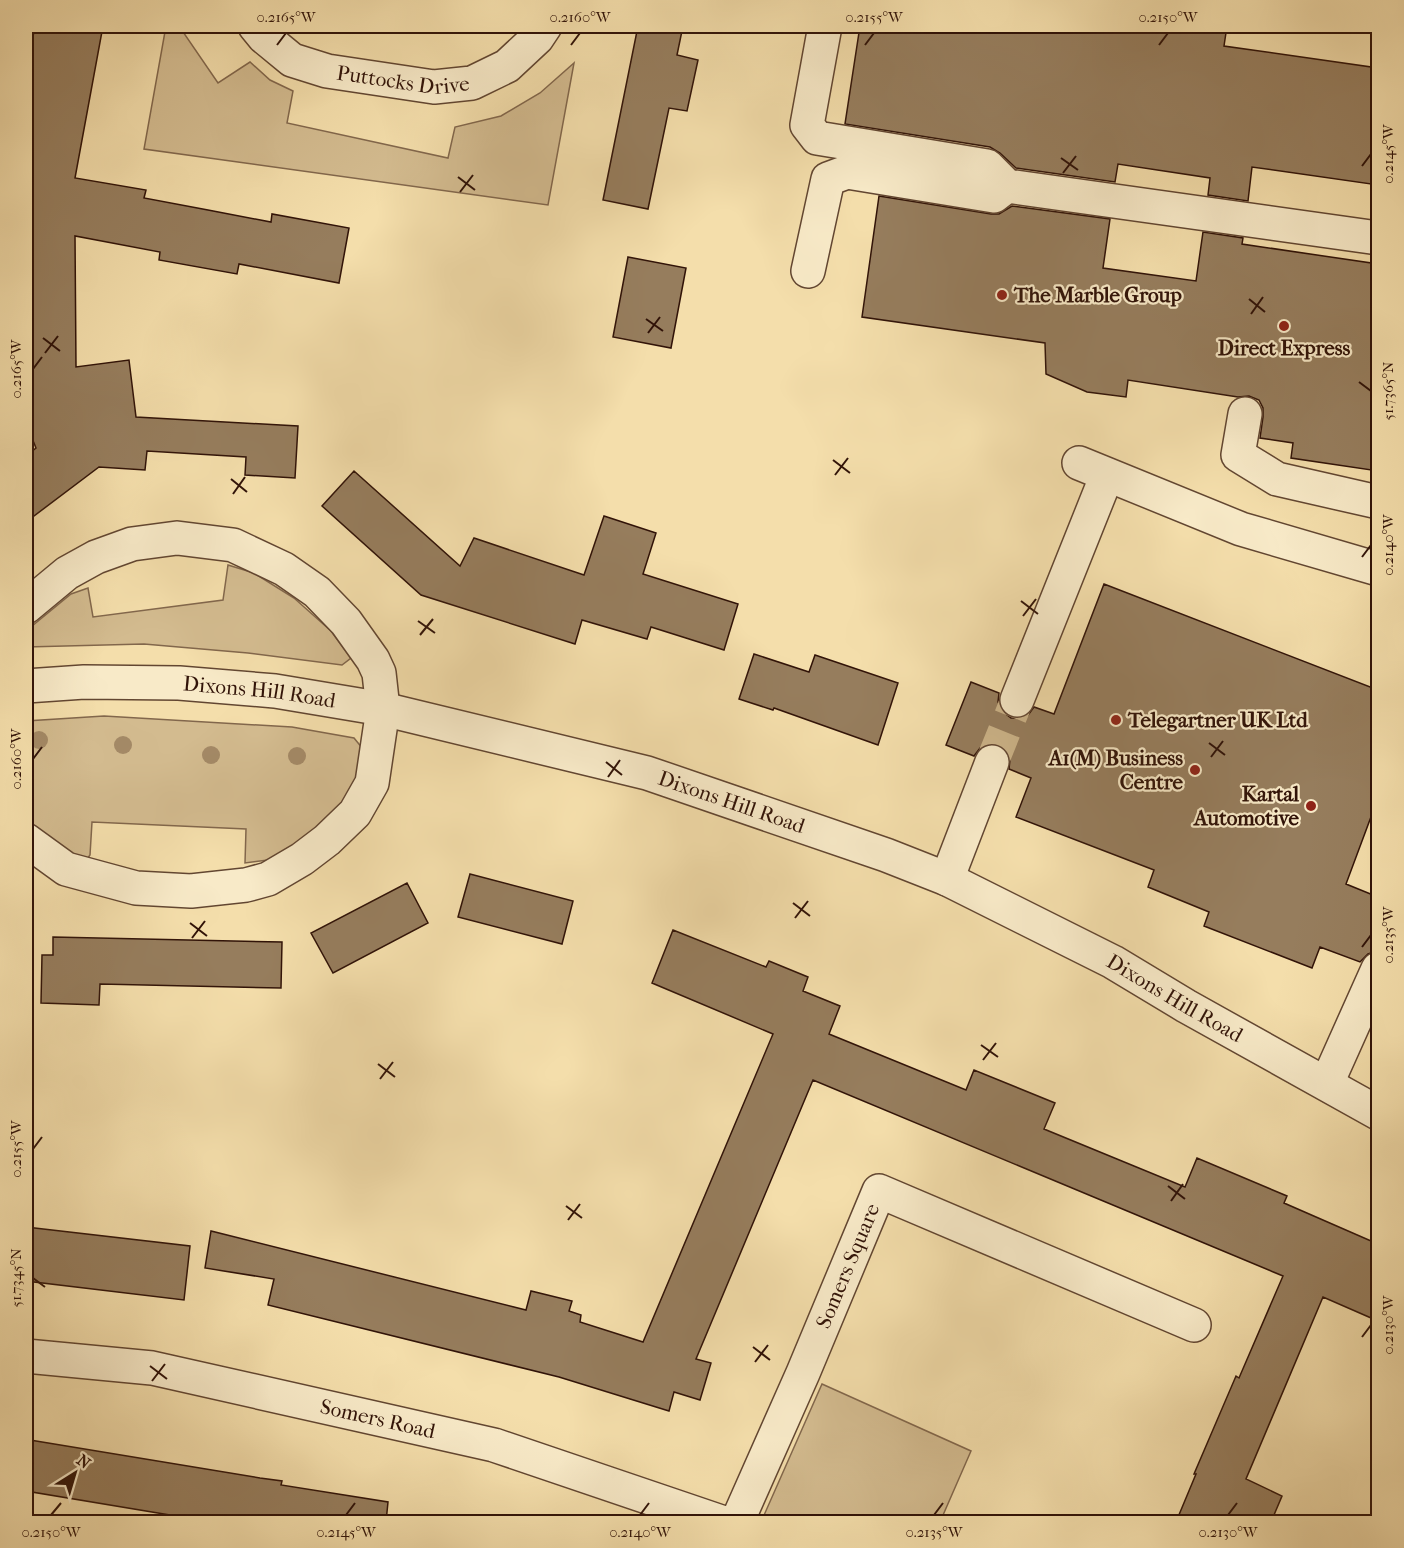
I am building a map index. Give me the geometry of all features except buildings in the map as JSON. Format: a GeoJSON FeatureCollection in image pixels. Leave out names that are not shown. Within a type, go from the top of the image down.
{"type":"FeatureCollection","features":[{"type":"Feature","properties":{"kind":"street","name":"Puttocks Drive"},"geometry":{"type":"LineString","coordinates":[[255,26],[264,37],[292,60],[327,71],[434,87],[472,83],[507,66],[537,38],[545,26]]}},
{"type":"Feature","properties":{"kind":"street"},"geometry":{"type":"LineString","coordinates":[[825,26],[807,125],[817,138],[987,166],[1007,186],[1378,238]]}},
{"type":"Feature","properties":{"kind":"street"},"geometry":{"type":"LineString","coordinates":[[808,271],[828,179],[847,172],[994,196],[1007,186]]}},
{"type":"Feature","properties":{"kind":"street"},"geometry":{"type":"LineString","coordinates":[[1245,414],[1238,455],[1277,479],[1378,502]]}},
{"type":"Feature","properties":{"kind":"street"},"geometry":{"type":"LineString","coordinates":[[1017,700],[1093,469],[1241,529],[1378,569]]}},
{"type":"Feature","properties":{"kind":"street"},"geometry":{"type":"LineString","coordinates":[[26,607],[67,573],[96,557],[132,544],[177,538],[233,545],[284,569],[317,592],[346,622],[373,660],[379,673],[383,709],[372,783],[355,813],[327,840],[302,859],[268,879],[246,885],[191,891],[136,888],[66,869],[26,840]]}},
{"type":"Feature","properties":{"kind":"street","name":"Dixons Hill Road"},"geometry":{"type":"LineString","coordinates":[[26,686],[84,682],[179,683],[275,691],[383,709],[647,773],[886,855],[947,879],[1113,962],[1186,1006],[1378,1113]]}},
{"type":"Feature","properties":{"kind":"street"},"geometry":{"type":"LineString","coordinates":[[947,879],[992,762]]}},
{"type":"Feature","properties":{"kind":"street"},"geometry":{"type":"LineString","coordinates":[[1327,1083],[1378,969]]}},
{"type":"Feature","properties":{"kind":"street","name":"Somers Square"},"geometry":{"type":"LineString","coordinates":[[737,1522],[803,1373],[879,1191],[1194,1325]]}},
{"type":"Feature","properties":{"kind":"street","name":"Somers Road"},"geometry":{"type":"LineString","coordinates":[[26,1356],[152,1368],[483,1443],[721,1522]]}},
{"type":"Feature","properties":{"kind":"shaded area"},"geometry":{"type":"Polygon","coordinates":[[[166,26],[185,26],[181,29],[218,83],[250,62],[270,80],[293,91],[287,123],[448,158],[455,127],[501,116],[540,93],[574,63],[548,205],[144,149],[166,26]]]}},
{"type":"Feature","properties":{"kind":"shaded area"},"geometry":{"type":"Polygon","coordinates":[[[228,565],[254,573],[294,598],[331,631],[351,658],[342,665],[248,653],[144,644],[26,647],[26,631],[71,594],[88,588],[93,617],[223,600],[228,565]]]}},
{"type":"Feature","properties":{"kind":"shaded area"},"geometry":{"type":"Polygon","coordinates":[[[104,716],[292,727],[354,738],[363,749],[359,775],[344,808],[314,834],[268,860],[245,863],[246,829],[92,822],[90,855],[85,862],[26,829],[26,721],[104,716]]]}},
{"type":"Feature","properties":{"kind":"shaded area"},"geometry":{"type":"Polygon","coordinates":[[[822,1384],[971,1451],[940,1522],[761,1522],[822,1384]]]}},
{"type":"Feature","properties":{"kind":"tunnel"},"geometry":{"type":"LineString","coordinates":[[992,762],[1017,700]]}},
{"type":"Feature","properties":{"kind":"place","name":"The Marble Group"},"geometry":{"type":"Point","coordinates":[1002,295]}},
{"type":"Feature","properties":{"kind":"place","name":"Direct Express"},"geometry":{"type":"Point","coordinates":[1284,326]}},
{"type":"Feature","properties":{"kind":"place","name":"Telegartner UK Ltd"},"geometry":{"type":"Point","coordinates":[1116,720]}},
{"type":"Feature","properties":{"kind":"place","name":"A1(M) Business Centre"},"geometry":{"type":"Point","coordinates":[1195,770]}},
{"type":"Feature","properties":{"kind":"place","name":"Kartal Automotive"},"geometry":{"type":"Point","coordinates":[1311,806]}}]}
